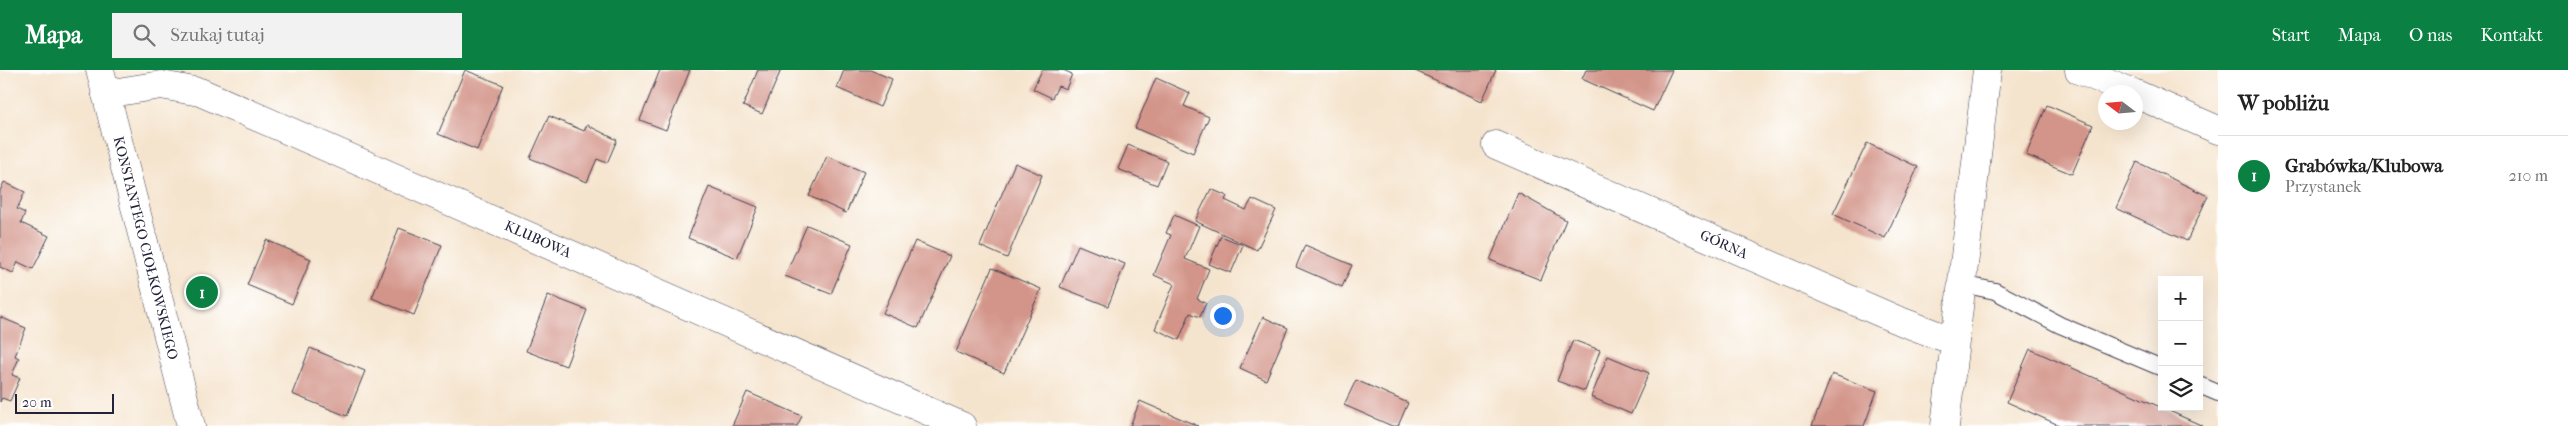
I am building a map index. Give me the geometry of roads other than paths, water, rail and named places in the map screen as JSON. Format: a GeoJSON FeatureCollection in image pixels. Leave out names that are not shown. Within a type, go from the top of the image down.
{"type":"FeatureCollection","features":[{"type":"Feature","properties":{"kind":"street"},"geometry":{"type":"LineString","coordinates":[[1945,426],[1986,70]]}},
{"type":"Feature","properties":{"kind":"street"},"geometry":{"type":"LineString","coordinates":[[2079,70],[2114,85]]}},
{"type":"Feature","properties":{"kind":"street","name":"KONSTANTEGO CIOŁKOWSKIEGO"},"geometry":{"type":"LineString","coordinates":[[103,82],[191,426]]}},
{"type":"Feature","properties":{"kind":"street","name":"KLUBOWA"},"geometry":{"type":"LineString","coordinates":[[103,82],[161,85],[200,92],[272,121],[962,426]]}},
{"type":"Feature","properties":{"kind":"street"},"geometry":{"type":"LineString","coordinates":[[2143,97],[2218,130]]}},
{"type":"Feature","properties":{"kind":"street","name":"GÓRNA"},"geometry":{"type":"LineString","coordinates":[[1496,145],[1895,319],[1940,336],[1955,338]]}},
{"type":"Feature","properties":{"kind":"lane"},"geometry":{"type":"LineString","coordinates":[[1962,284],[1995,291],[2060,325],[2158,366]]}},
{"type":"Feature","properties":{"kind":"lane"},"geometry":{"type":"LineString","coordinates":[[2203,386],[2218,393]]}},
{"type":"Feature","properties":{"kind":"place","name":"Grabówka/Klubowa"},"geometry":{"type":"Point","coordinates":[202,292]}}]}
